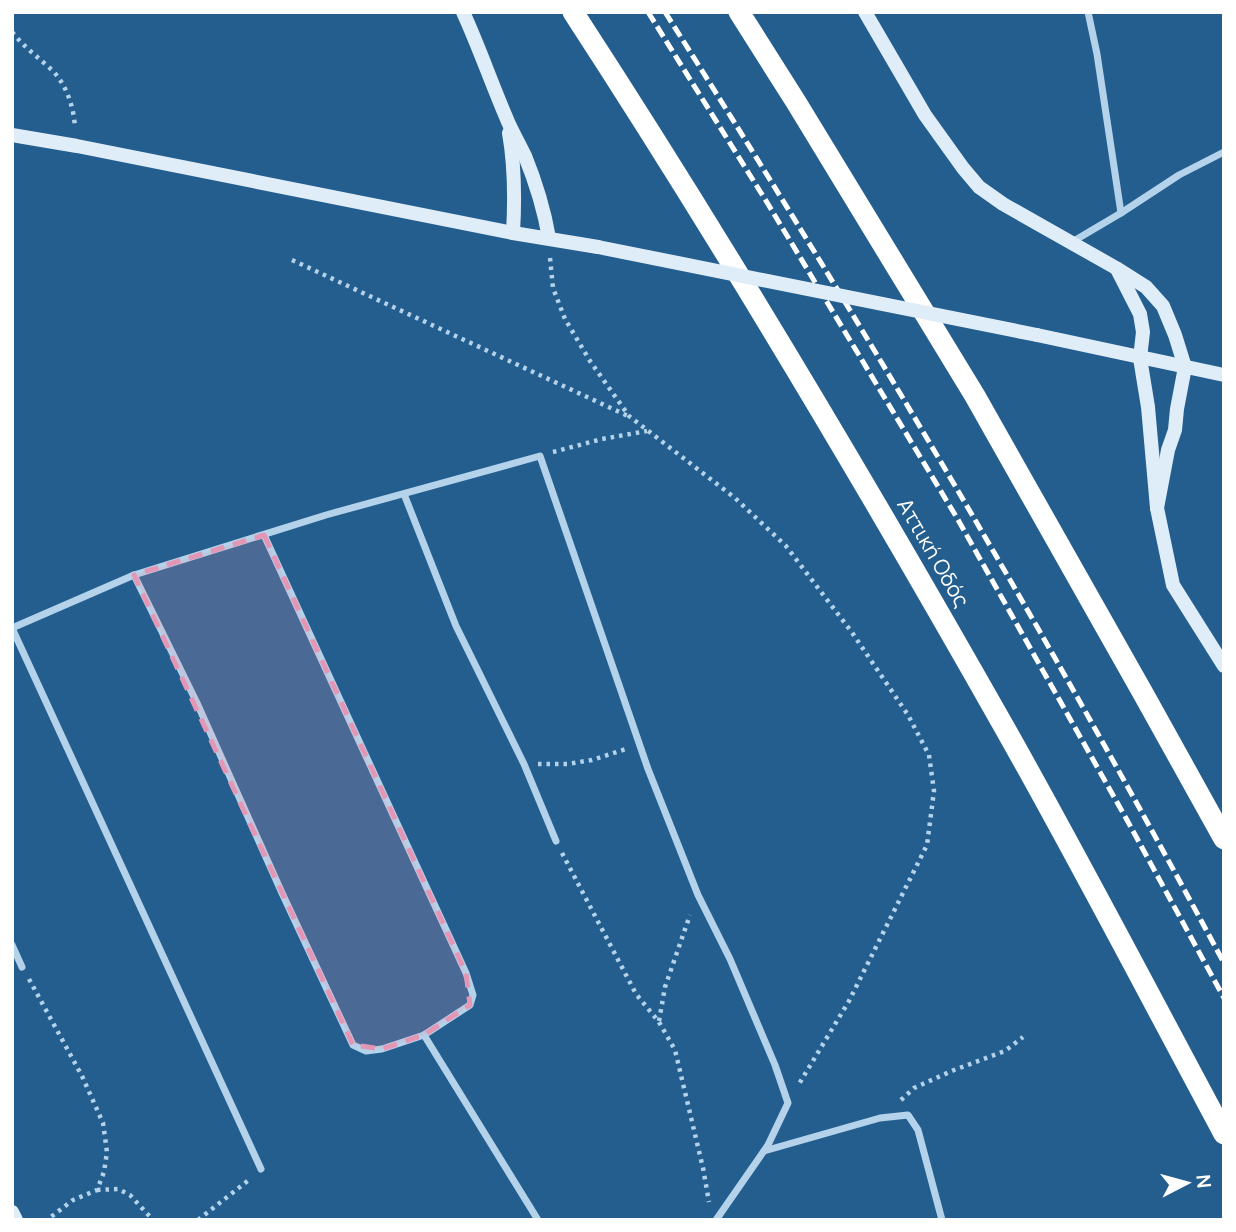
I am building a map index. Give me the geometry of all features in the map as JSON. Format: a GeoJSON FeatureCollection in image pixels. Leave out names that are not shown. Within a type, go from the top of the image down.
{"type":"FeatureCollection","features":[{"type":"Feature","properties":{"kind":"highway","name":"Αττική Οδός"},"geometry":{"type":"LineString","coordinates":[[573,12],[718,240],[872,497],[1008,734],[1224,1134]]}},
{"type":"Feature","properties":{"kind":"highway"},"geometry":{"type":"LineString","coordinates":[[738,12],[975,396],[1224,839]]}},
{"type":"Feature","properties":{"kind":"street"},"geometry":{"type":"LineString","coordinates":[[463,12],[536,185],[549,238]]}},
{"type":"Feature","properties":{"kind":"street"},"geometry":{"type":"LineString","coordinates":[[865,12],[925,116],[979,187],[1003,204],[1146,287],[1163,306],[1185,367],[1175,430],[1168,450],[1157,508]]}},
{"type":"Feature","properties":{"kind":"street"},"geometry":{"type":"LineString","coordinates":[[1088,12],[1121,213]]}},
{"type":"Feature","properties":{"kind":"street"},"geometry":{"type":"LineString","coordinates":[[506,118],[514,161],[516,196],[513,233]]}},
{"type":"Feature","properties":{"kind":"street"},"geometry":{"type":"LineString","coordinates":[[12,135],[513,233],[598,247],[1224,375]]}},
{"type":"Feature","properties":{"kind":"street"},"geometry":{"type":"LineString","coordinates":[[1071,243],[1179,175],[1224,152]]}},
{"type":"Feature","properties":{"kind":"street"},"geometry":{"type":"LineString","coordinates":[[1116,268],[1140,314],[1143,332],[1140,358],[1157,508],[1173,585],[1224,666]]}},
{"type":"Feature","properties":{"kind":"street"},"geometry":{"type":"LineString","coordinates":[[261,1169],[12,628],[134,575],[540,456],[640,745],[698,895],[730,959],[775,1065],[788,1103],[764,1151],[716,1220]]}},
{"type":"Feature","properties":{"kind":"street"},"geometry":{"type":"LineString","coordinates":[[404,494],[456,626],[524,765],[556,841]]}},
{"type":"Feature","properties":{"kind":"street"},"geometry":{"type":"LineString","coordinates":[[134,575],[197,704],[352,1045],[366,1051],[382,1049],[424,1035],[470,1005],[473,995],[466,973],[264,535]]}},
{"type":"Feature","properties":{"kind":"street"},"geometry":{"type":"LineString","coordinates":[[12,945],[22,967]]}},
{"type":"Feature","properties":{"kind":"street"},"geometry":{"type":"LineString","coordinates":[[424,1035],[538,1220]]}},
{"type":"Feature","properties":{"kind":"street"},"geometry":{"type":"LineString","coordinates":[[764,1151],[880,1118],[908,1115],[918,1130],[942,1220]]}},
{"type":"Feature","properties":{"kind":"street"},"geometry":{"type":"LineString","coordinates":[[12,1212],[16,1220]]}},
{"type":"Feature","properties":{"kind":"path"},"geometry":{"type":"LineString","coordinates":[[12,32],[55,73],[67,94],[74,111],[76,146]]}},
{"type":"Feature","properties":{"kind":"path"},"geometry":{"type":"LineString","coordinates":[[549,238],[552,288],[565,319],[590,361],[629,416]]}},
{"type":"Feature","properties":{"kind":"path"},"geometry":{"type":"LineString","coordinates":[[292,260],[629,416],[735,498],[786,546],[858,642],[908,715],[929,755],[934,791],[927,845],[849,1001],[788,1103]]}},
{"type":"Feature","properties":{"kind":"path"},"geometry":{"type":"LineString","coordinates":[[540,456],[602,439],[648,431]]}},
{"type":"Feature","properties":{"kind":"path"},"geometry":{"type":"LineString","coordinates":[[524,765],[567,764],[592,760],[640,745]]}},
{"type":"Feature","properties":{"kind":"path"},"geometry":{"type":"LineString","coordinates":[[556,841],[636,994],[659,1022],[675,1050],[710,1207]]}},
{"type":"Feature","properties":{"kind":"path"},"geometry":{"type":"LineString","coordinates":[[659,1022],[665,987],[698,895]]}},
{"type":"Feature","properties":{"kind":"path"},"geometry":{"type":"LineString","coordinates":[[22,967],[82,1076],[103,1123],[107,1152],[104,1172],[97,1190]]}},
{"type":"Feature","properties":{"kind":"path"},"geometry":{"type":"LineString","coordinates":[[880,1118],[914,1088],[1005,1051],[1023,1037]]}},
{"type":"Feature","properties":{"kind":"path"},"geometry":{"type":"LineString","coordinates":[[198,1220],[261,1169]]}},
{"type":"Feature","properties":{"kind":"path"},"geometry":{"type":"LineString","coordinates":[[47,1220],[73,1200],[97,1190],[118,1189],[130,1195],[153,1220]]}},
{"type":"Feature","properties":{"kind":"highlighted area"},"geometry":{"type":"Polygon","coordinates":[[[264,535],[466,973],[470,1005],[424,1035],[382,1049],[353,1045],[134,575],[264,535]]]}},
{"type":"Feature","properties":{"kind":"railway"},"geometry":{"type":"LineString","coordinates":[[648,12],[768,204],[957,518],[1224,998]]}},
{"type":"Feature","properties":{"kind":"railway"},"geometry":{"type":"LineString","coordinates":[[665,12],[883,364],[1023,602],[1224,963]]}}]}
